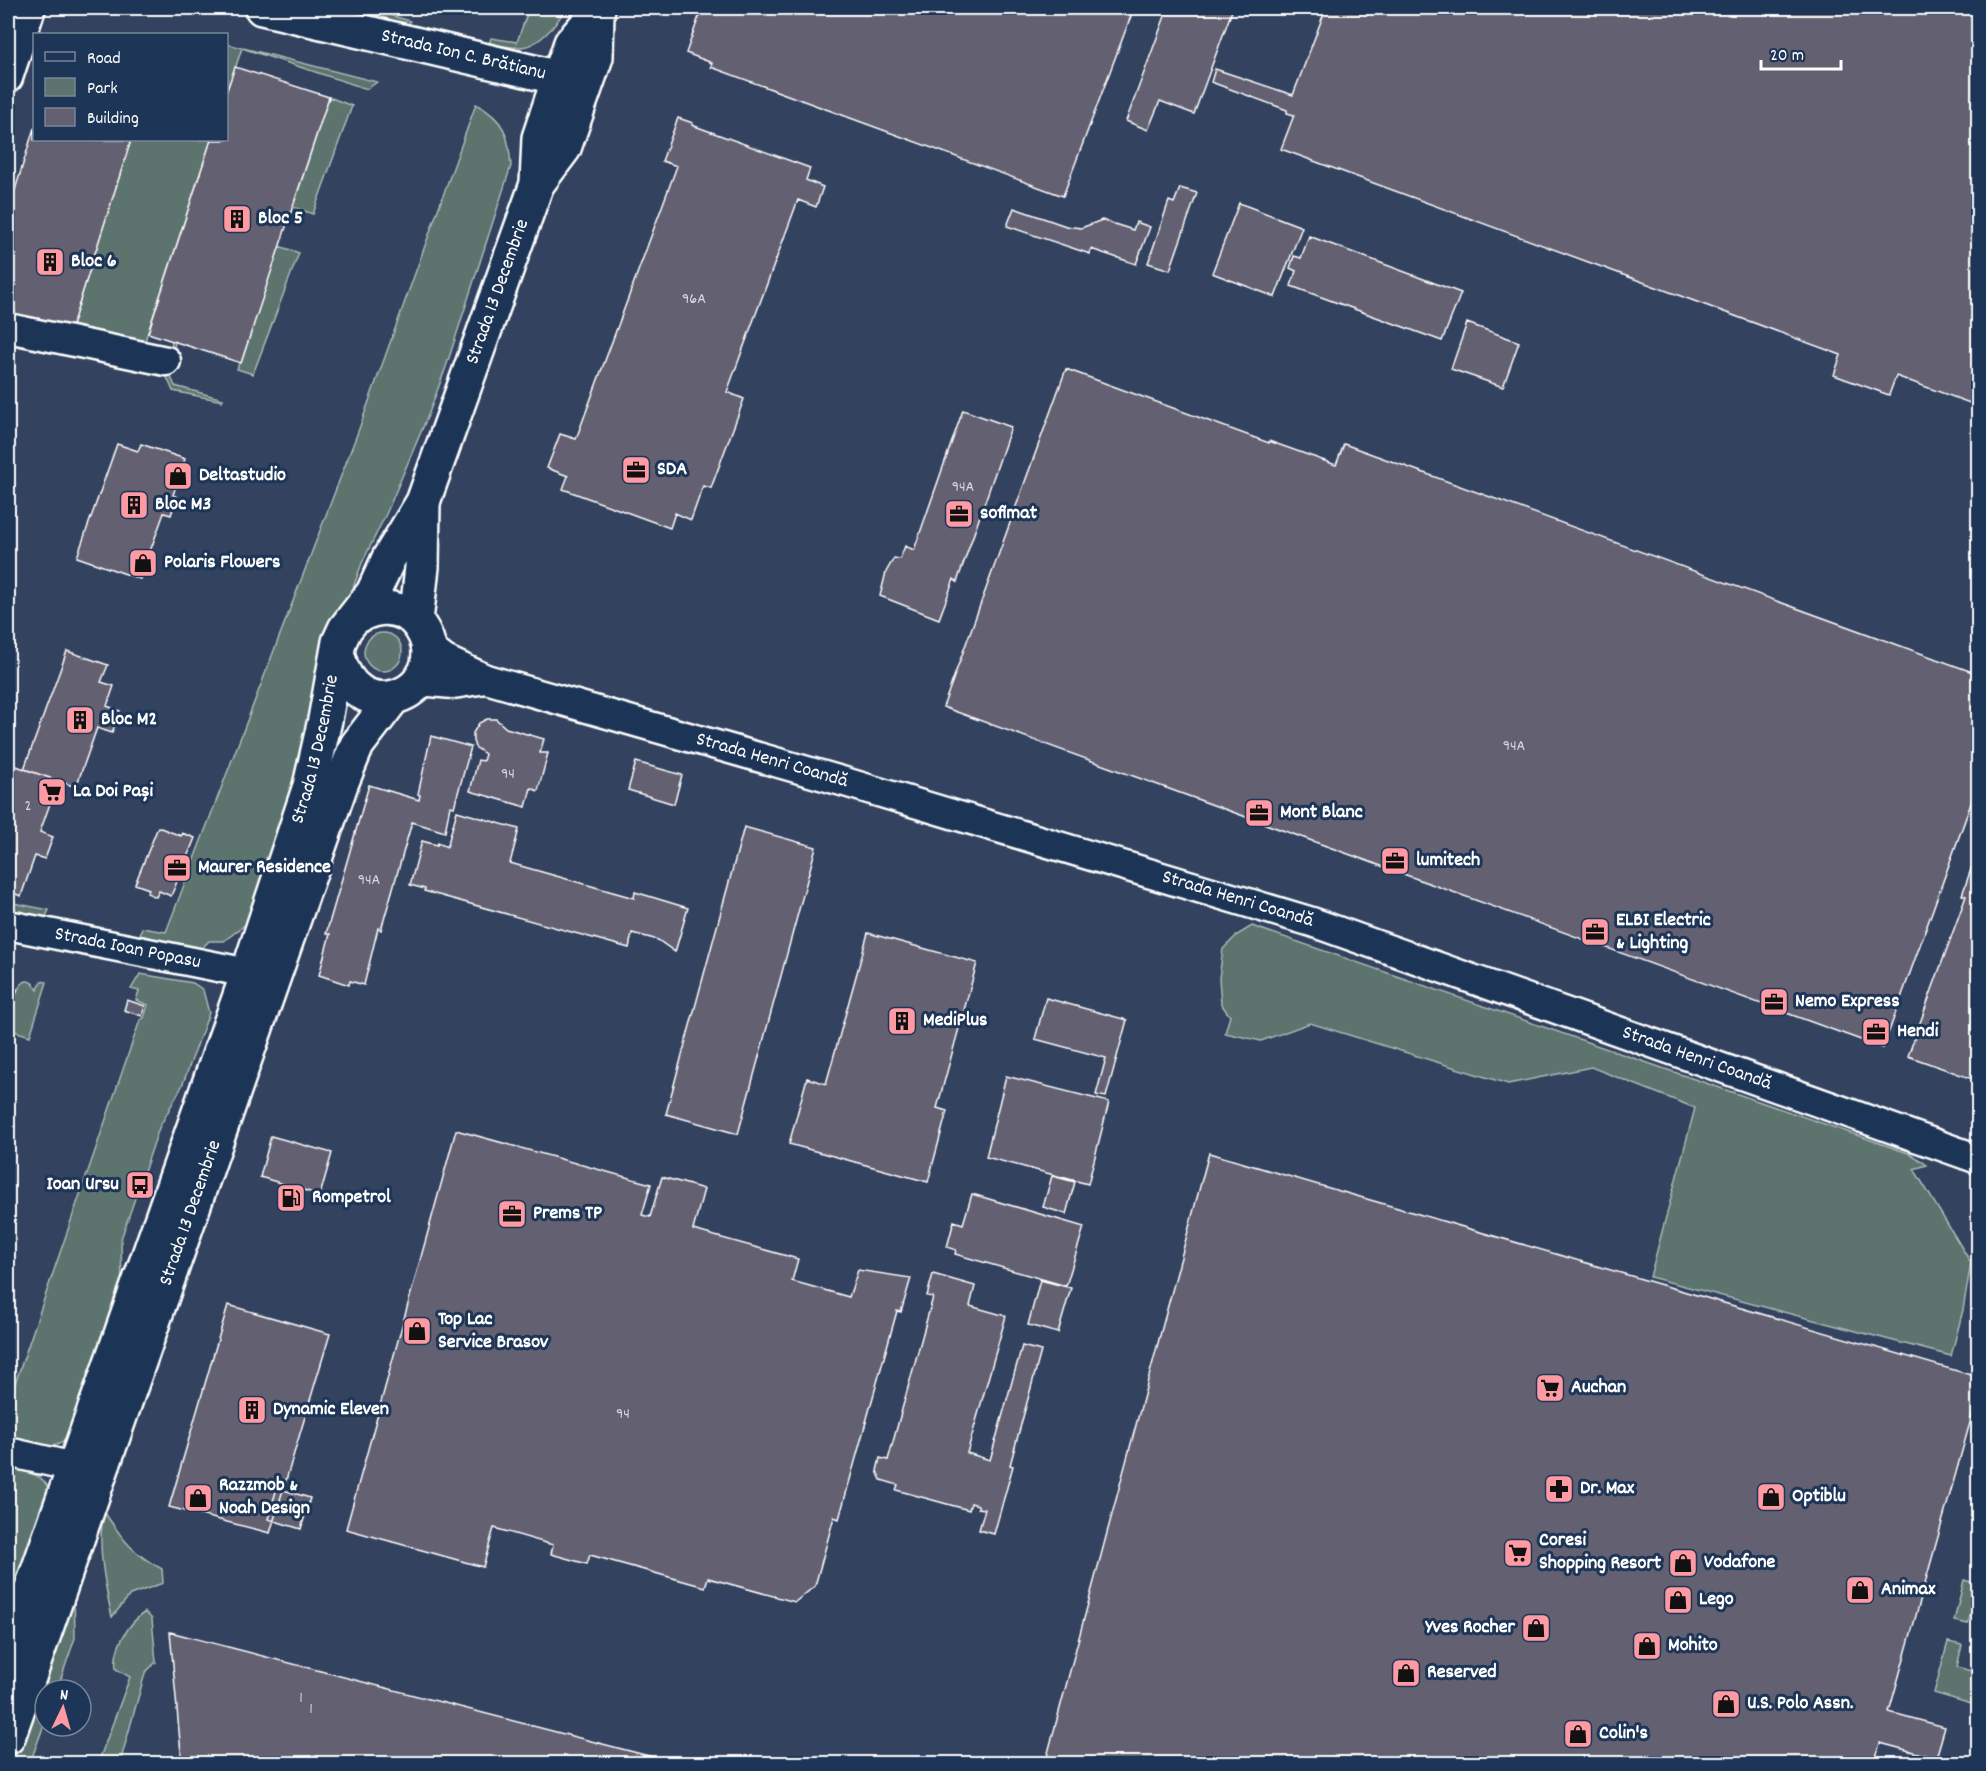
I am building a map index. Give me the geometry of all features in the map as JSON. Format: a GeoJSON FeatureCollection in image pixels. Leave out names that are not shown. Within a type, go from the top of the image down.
{"type":"FeatureCollection","features":[{"type":"Feature","properties":{"kind":"main road","name":"Strada Ion C. Brătianu"},"geometry":{"type":"LineString","coordinates":[[262,8],[559,78]]}},
{"type":"Feature","properties":{"kind":"main road","name":"Strada 13 Decembrie"},"geometry":{"type":"LineString","coordinates":[[537,184],[539,138],[559,78],[572,43],[597,10]]}},
{"type":"Feature","properties":{"kind":"main road","name":"Strada 13 Decembrie"},"geometry":{"type":"LineString","coordinates":[[8,1656],[248,973],[310,786],[339,642],[345,629],[373,593],[389,558],[423,502],[537,184],[564,148],[593,67],[596,57],[597,10]]}},
{"type":"Feature","properties":{"kind":"main road","name":"Strada 13 Decembrie"},"geometry":{"type":"LineString","coordinates":[[8,1737],[340,784],[357,746],[425,670],[429,659],[422,634],[423,502]]}},
{"type":"Feature","properties":{"kind":"main road"},"geometry":{"type":"LineString","coordinates":[[354,618],[366,610],[377,608],[398,610],[422,634]]}},
{"type":"Feature","properties":{"kind":"main road","name":"Strada 13 Decembrie"},"geometry":{"type":"LineString","coordinates":[[338,656],[341,670],[347,681],[356,690],[368,696],[380,699],[406,689]]}},
{"type":"Feature","properties":{"kind":"street"},"geometry":{"type":"LineString","coordinates":[[8,78],[30,8]]}},
{"type":"Feature","properties":{"kind":"street"},"geometry":{"type":"LineString","coordinates":[[8,328],[166,361]]}},
{"type":"Feature","properties":{"kind":"street","name":"Strada Henri Coandă"},"geometry":{"type":"LineString","coordinates":[[422,634],[445,660],[486,679],[1312,922],[1978,1159]]}},
{"type":"Feature","properties":{"kind":"street","name":"Strada Henri Coandă"},"geometry":{"type":"LineString","coordinates":[[406,689],[486,679]]}},
{"type":"Feature","properties":{"kind":"street","name":"Strada Ioan Popasu"},"geometry":{"type":"LineString","coordinates":[[8,925],[248,973]]}},
{"type":"Feature","properties":{"kind":"street"},"geometry":{"type":"LineString","coordinates":[[8,1452],[74,1467]]}},
{"type":"Feature","properties":{"kind":"green space"},"geometry":{"type":"Polygon","coordinates":[[[355,8],[388,8],[386,14],[410,21],[409,25],[377,18],[378,13],[355,8]]]}},
{"type":"Feature","properties":{"kind":"green space"},"geometry":{"type":"Polygon","coordinates":[[[529,8],[565,8],[552,28],[532,44],[513,47],[489,44],[491,38],[517,42],[529,8]]]}},
{"type":"Feature","properties":{"kind":"green space"},"geometry":{"type":"Polygon","coordinates":[[[228,44],[377,82],[367,89],[242,48],[228,90],[228,44]]]}},
{"type":"Feature","properties":{"kind":"green space"},"geometry":{"type":"Polygon","coordinates":[[[329,97],[352,106],[313,214],[293,207],[329,97]]]}},
{"type":"Feature","properties":{"kind":"green space"},"geometry":{"type":"Polygon","coordinates":[[[476,104],[494,116],[504,129],[511,166],[429,413],[387,512],[362,563],[340,624],[301,756],[246,924],[224,941],[209,941],[201,949],[139,939],[142,928],[166,932],[359,429],[476,104]]]}},
{"type":"Feature","properties":{"kind":"green space"},"geometry":{"type":"Polygon","coordinates":[[[131,141],[211,141],[141,353],[70,332],[131,141]]]}},
{"type":"Feature","properties":{"kind":"green space"},"geometry":{"type":"Polygon","coordinates":[[[279,246],[299,253],[253,374],[237,369],[241,363],[279,246]]]}},
{"type":"Feature","properties":{"kind":"green space"},"geometry":{"type":"Polygon","coordinates":[[[172,341],[175,342],[170,375],[175,386],[223,399],[222,401],[173,391],[166,375],[172,341]]]}},
{"type":"Feature","properties":{"kind":"green space"},"geometry":{"type":"Polygon","coordinates":[[[383,633],[397,638],[402,652],[397,666],[383,671],[369,666],[364,652],[369,638],[383,633]]]}},
{"type":"Feature","properties":{"kind":"green space"},"geometry":{"type":"Polygon","coordinates":[[[8,902],[49,910],[44,921],[8,914],[8,902]]]}},
{"type":"Feature","properties":{"kind":"green space"},"geometry":{"type":"Polygon","coordinates":[[[1252,926],[1911,1154],[1927,1165],[1914,1169],[1971,1263],[1963,1310],[1951,1356],[1650,1277],[1695,1108],[1591,1067],[1508,1084],[1310,1023],[1261,1041],[1225,1033],[1230,1016],[1221,1004],[1219,978],[1223,949],[1237,935],[1252,926]]]}},
{"type":"Feature","properties":{"kind":"green space"},"geometry":{"type":"Polygon","coordinates":[[[140,974],[193,983],[203,990],[209,1013],[182,1086],[159,1128],[121,1239],[122,1290],[68,1438],[62,1443],[47,1447],[8,1443],[8,1404],[140,1020],[144,1018],[148,1005],[136,1000],[139,991],[131,989],[140,974]]]}},
{"type":"Feature","properties":{"kind":"green space"},"geometry":{"type":"Polygon","coordinates":[[[25,981],[31,982],[38,990],[41,981],[47,982],[30,1036],[8,1029],[13,1004],[20,986],[25,981]]]}},
{"type":"Feature","properties":{"kind":"green space"},"geometry":{"type":"Polygon","coordinates":[[[8,1468],[38,1476],[49,1491],[8,1615],[8,1468]]]}},
{"type":"Feature","properties":{"kind":"green space"},"geometry":{"type":"Polygon","coordinates":[[[105,1513],[129,1546],[143,1558],[162,1569],[163,1583],[130,1595],[112,1617],[101,1550],[102,1524],[105,1513]]]}},
{"type":"Feature","properties":{"kind":"green space"},"geometry":{"type":"Polygon","coordinates":[[[1964,1580],[1978,1584],[1968,1624],[1954,1621],[1964,1580]]]}},
{"type":"Feature","properties":{"kind":"green space"},"geometry":{"type":"Polygon","coordinates":[[[74,1592],[75,1638],[61,1678],[44,1678],[74,1592]]]}},
{"type":"Feature","properties":{"kind":"green space"},"geometry":{"type":"Polygon","coordinates":[[[145,1612],[152,1619],[156,1662],[145,1673],[120,1763],[98,1763],[130,1677],[116,1669],[119,1645],[133,1623],[145,1612]]]}},
{"type":"Feature","properties":{"kind":"green space"},"geometry":{"type":"Polygon","coordinates":[[[1948,1642],[1962,1645],[1957,1667],[1978,1673],[1978,1706],[1934,1693],[1948,1642]]]}},
{"type":"Feature","properties":{"kind":"green space"},"geometry":{"type":"Polygon","coordinates":[[[33,1708],[33,1738],[39,1738],[30,1763],[13,1764],[33,1708]]]}},
{"type":"Feature","properties":{"kind":"building"},"geometry":{"type":"Polygon","coordinates":[[[702,8],[1134,8],[1063,196],[711,67],[712,63],[686,53],[702,8]]]}},
{"type":"Feature","properties":{"kind":"building"},"geometry":{"type":"Polygon","coordinates":[[[1168,8],[1233,8],[1194,114],[1160,101],[1148,130],[1126,121],[1168,8]]]}},
{"type":"Feature","properties":{"kind":"building"},"geometry":{"type":"Polygon","coordinates":[[[1326,8],[1978,8],[1978,406],[1896,376],[1889,395],[1834,375],[1841,355],[1281,149],[1294,115],[1287,113],[1287,110],[1211,82],[1215,69],[1293,95],[1326,8]]]}},
{"type":"Feature","properties":{"kind":"building","name":"Bloc 5"},"geometry":{"type":"Polygon","coordinates":[[[235,67],[329,97],[241,363],[148,333],[211,141],[228,141],[228,87],[235,67]]]}},
{"type":"Feature","properties":{"kind":"building"},"geometry":{"type":"Polygon","coordinates":[[[678,118],[810,168],[806,180],[823,187],[816,207],[798,200],[727,392],[744,399],[711,488],[703,486],[691,520],[675,513],[670,528],[563,489],[568,476],[547,468],[560,434],[576,439],[677,166],[662,161],[678,118]]]}},
{"type":"Feature","properties":{"kind":"building","name":"Bloc 6"},"geometry":{"type":"Polygon","coordinates":[[[33,131],[33,141],[131,141],[70,332],[8,312],[8,213],[33,131]]]}},
{"type":"Feature","properties":{"kind":"building"},"geometry":{"type":"Polygon","coordinates":[[[1180,188],[1197,193],[1170,270],[1148,263],[1169,201],[1174,203],[1180,188]]]}},
{"type":"Feature","properties":{"kind":"building"},"geometry":{"type":"Polygon","coordinates":[[[1239,203],[1302,227],[1275,297],[1212,273],[1239,203]]]}},
{"type":"Feature","properties":{"kind":"building"},"geometry":{"type":"Polygon","coordinates":[[[1014,208],[1066,226],[1081,228],[1102,220],[1133,230],[1136,222],[1150,227],[1136,264],[1091,249],[1090,254],[1007,226],[1014,208]]]}},
{"type":"Feature","properties":{"kind":"building"},"geometry":{"type":"Polygon","coordinates":[[[1309,236],[1461,293],[1442,341],[1291,286],[1296,271],[1290,268],[1294,256],[1301,258],[1309,236]]]}},
{"type":"Feature","properties":{"kind":"building"},"geometry":{"type":"Polygon","coordinates":[[[1467,323],[1519,342],[1503,387],[1451,369],[1467,323]]]}},
{"type":"Feature","properties":{"kind":"building"},"geometry":{"type":"Polygon","coordinates":[[[1066,369],[1336,465],[1344,444],[1978,674],[1978,784],[1883,1048],[943,707],[1066,369]]]}},
{"type":"Feature","properties":{"kind":"building"},"geometry":{"type":"Polygon","coordinates":[[[963,410],[1011,427],[957,582],[954,579],[939,619],[880,596],[886,572],[894,558],[900,559],[905,546],[914,550],[963,410]]]}},
{"type":"Feature","properties":{"kind":"building","name":"Bloc M3"},"geometry":{"type":"Polygon","coordinates":[[[117,444],[138,451],[141,444],[185,459],[173,495],[177,497],[171,515],[164,513],[140,579],[77,557],[117,444]]]}},
{"type":"Feature","properties":{"kind":"building","name":"Bloc M2"},"geometry":{"type":"Polygon","coordinates":[[[67,651],[108,665],[101,682],[114,686],[107,706],[120,711],[112,733],[97,728],[76,787],[24,769],[67,651]]]}},
{"type":"Feature","properties":{"kind":"building"},"geometry":{"type":"Polygon","coordinates":[[[487,719],[496,719],[506,728],[544,739],[540,753],[548,753],[538,791],[531,788],[526,807],[470,791],[478,760],[483,761],[485,754],[475,747],[473,733],[479,723],[487,719]]]}},
{"type":"Feature","properties":{"kind":"building"},"geometry":{"type":"Polygon","coordinates":[[[431,736],[471,747],[454,807],[450,806],[445,832],[412,822],[381,930],[378,928],[364,985],[350,981],[349,985],[319,975],[330,934],[326,934],[369,785],[419,800],[420,795],[418,794],[431,736]]]}},
{"type":"Feature","properties":{"kind":"building"},"geometry":{"type":"Polygon","coordinates":[[[636,762],[682,775],[674,804],[628,790],[636,762]]]}},
{"type":"Feature","properties":{"kind":"building"},"geometry":{"type":"Polygon","coordinates":[[[8,763],[58,781],[40,832],[53,837],[45,859],[35,856],[21,896],[8,891],[8,763]]]}},
{"type":"Feature","properties":{"kind":"building"},"geometry":{"type":"Polygon","coordinates":[[[457,811],[519,829],[510,863],[634,898],[635,892],[688,908],[675,952],[658,940],[632,933],[629,948],[424,891],[425,889],[410,885],[422,841],[447,847],[457,811]]]}},
{"type":"Feature","properties":{"kind":"building"},"geometry":{"type":"Polygon","coordinates":[[[158,827],[181,836],[182,833],[195,838],[171,896],[159,891],[156,897],[147,893],[149,889],[135,884],[158,827]]]}},
{"type":"Feature","properties":{"kind":"building"},"geometry":{"type":"Polygon","coordinates":[[[744,827],[816,847],[738,1134],[666,1114],[744,827]]]}},
{"type":"Feature","properties":{"kind":"building"},"geometry":{"type":"Polygon","coordinates":[[[1978,849],[1978,1081],[1908,1056],[1966,896],[1962,895],[1978,849]]]}},
{"type":"Feature","properties":{"kind":"building","name":"MediPlus"},"geometry":{"type":"Polygon","coordinates":[[[868,933],[977,963],[937,1108],[947,1111],[928,1182],[789,1144],[807,1078],[826,1084],[868,933]]]}},
{"type":"Feature","properties":{"kind":"building"},"geometry":{"type":"Polygon","coordinates":[[[8,987],[17,989],[8,1030],[8,987]]]}},
{"type":"Feature","properties":{"kind":"building"},"geometry":{"type":"Polygon","coordinates":[[[1046,998],[1127,1020],[1106,1097],[1096,1095],[1106,1058],[1035,1039],[1046,998]]]}},
{"type":"Feature","properties":{"kind":"building"},"geometry":{"type":"Polygon","coordinates":[[[127,1000],[145,1006],[142,1016],[124,1010],[127,1000]]]}},
{"type":"Feature","properties":{"kind":"building"},"geometry":{"type":"Polygon","coordinates":[[[1006,1076],[1109,1102],[1088,1184],[986,1157],[1006,1076]]]}},
{"type":"Feature","properties":{"kind":"building"},"geometry":{"type":"Polygon","coordinates":[[[456,1130],[651,1184],[642,1215],[650,1217],[662,1177],[704,1189],[693,1230],[798,1259],[792,1281],[849,1297],[858,1270],[911,1278],[901,1312],[897,1311],[839,1519],[834,1517],[815,1586],[795,1602],[708,1578],[705,1587],[590,1555],[587,1564],[551,1554],[553,1545],[494,1528],[483,1567],[346,1529],[456,1130]]]}},
{"type":"Feature","properties":{"kind":"building"},"geometry":{"type":"Polygon","coordinates":[[[271,1136],[332,1153],[320,1195],[260,1177],[271,1136]]]}},
{"type":"Feature","properties":{"kind":"building","name":"Coresi Shopping Resort"},"geometry":{"type":"Polygon","coordinates":[[[1209,1153],[1978,1377],[1978,1394],[1889,1712],[1945,1727],[1936,1758],[1880,1743],[1874,1764],[1045,1764],[1209,1153]]]}},
{"type":"Feature","properties":{"kind":"building"},"geometry":{"type":"Polygon","coordinates":[[[1052,1176],[1075,1182],[1066,1214],[1043,1207],[1052,1176]]]}},
{"type":"Feature","properties":{"kind":"building"},"geometry":{"type":"Polygon","coordinates":[[[972,1194],[1084,1227],[1066,1286],[955,1254],[956,1250],[947,1247],[954,1221],[963,1224],[972,1194]]]}},
{"type":"Feature","properties":{"kind":"building"},"geometry":{"type":"Polygon","coordinates":[[[933,1274],[975,1286],[970,1306],[1006,1316],[967,1453],[990,1460],[1022,1346],[1041,1351],[994,1534],[979,1530],[985,1509],[978,1508],[978,1505],[971,1503],[969,1510],[896,1490],[898,1485],[881,1480],[877,1471],[880,1458],[888,1460],[933,1297],[927,1296],[933,1274]]]}},
{"type":"Feature","properties":{"kind":"building"},"geometry":{"type":"Polygon","coordinates":[[[1040,1280],[1071,1288],[1058,1333],[1028,1325],[1040,1280]]]}},
{"type":"Feature","properties":{"kind":"building","name":"Dynamic Eleven"},"geometry":{"type":"Polygon","coordinates":[[[228,1305],[330,1334],[270,1533],[169,1507],[228,1305]]]}},
{"type":"Feature","properties":{"kind":"building"},"geometry":{"type":"Polygon","coordinates":[[[277,1488],[310,1498],[301,1529],[268,1519],[277,1488]]]}},
{"type":"Feature","properties":{"kind":"building"},"geometry":{"type":"Polygon","coordinates":[[[170,1632],[680,1764],[182,1764],[170,1632]]]}},
{"type":"Feature","properties":{"kind":"place","name":"Bloc 5"},"geometry":{"type":"Point","coordinates":[237,219]}},
{"type":"Feature","properties":{"kind":"place","name":"Bloc 6"},"geometry":{"type":"Point","coordinates":[50,262]}},
{"type":"Feature","properties":{"kind":"place","name":"SDA"},"geometry":{"type":"Point","coordinates":[636,470]}},
{"type":"Feature","properties":{"kind":"place","name":"Deltastudio"},"geometry":{"type":"Point","coordinates":[178,476]}},
{"type":"Feature","properties":{"kind":"place","name":"Bloc M3"},"geometry":{"type":"Point","coordinates":[134,505]}},
{"type":"Feature","properties":{"kind":"place","name":"sofimat"},"geometry":{"type":"Point","coordinates":[959,514]}},
{"type":"Feature","properties":{"kind":"place","name":"Polaris Flowers"},"geometry":{"type":"Point","coordinates":[143,563]}},
{"type":"Feature","properties":{"kind":"place","name":"Bloc M2"},"geometry":{"type":"Point","coordinates":[80,720]}},
{"type":"Feature","properties":{"kind":"place","name":"La Doi Pași"},"geometry":{"type":"Point","coordinates":[52,792]}},
{"type":"Feature","properties":{"kind":"place","name":"Mont Blanc"},"geometry":{"type":"Point","coordinates":[1259,813]}},
{"type":"Feature","properties":{"kind":"place","name":"lumitech"},"geometry":{"type":"Point","coordinates":[1395,861]}},
{"type":"Feature","properties":{"kind":"place","name":"Maurer Residence"},"geometry":{"type":"Point","coordinates":[177,868]}},
{"type":"Feature","properties":{"kind":"place","name":"ELBI Electric & Lighting"},"geometry":{"type":"Point","coordinates":[1595,932]}},
{"type":"Feature","properties":{"kind":"place","name":"Nemo Express"},"geometry":{"type":"Point","coordinates":[1774,1002]}},
{"type":"Feature","properties":{"kind":"place","name":"MediPlus"},"geometry":{"type":"Point","coordinates":[902,1021]}},
{"type":"Feature","properties":{"kind":"place","name":"Hendi"},"geometry":{"type":"Point","coordinates":[1876,1032]}},
{"type":"Feature","properties":{"kind":"place","name":"Ioan Ursu"},"geometry":{"type":"Point","coordinates":[140,1185]}},
{"type":"Feature","properties":{"kind":"place","name":"Rompetrol"},"geometry":{"type":"Point","coordinates":[291,1198]}},
{"type":"Feature","properties":{"kind":"place","name":"Prems TP"},"geometry":{"type":"Point","coordinates":[512,1214]}},
{"type":"Feature","properties":{"kind":"place","name":"Top Lac Service Brasov"},"geometry":{"type":"Point","coordinates":[417,1331]}},
{"type":"Feature","properties":{"kind":"place","name":"Auchan"},"geometry":{"type":"Point","coordinates":[1550,1388]}},
{"type":"Feature","properties":{"kind":"place","name":"Dynamic Eleven"},"geometry":{"type":"Point","coordinates":[252,1410]}},
{"type":"Feature","properties":{"kind":"place","name":"Dr. Max"},"geometry":{"type":"Point","coordinates":[1559,1489]}},
{"type":"Feature","properties":{"kind":"place","name":"Optiblu"},"geometry":{"type":"Point","coordinates":[1771,1497]}},
{"type":"Feature","properties":{"kind":"place","name":"Razzmob & Noah Design"},"geometry":{"type":"Point","coordinates":[198,1498]}},
{"type":"Feature","properties":{"kind":"place","name":"Coresi Shopping Resort"},"geometry":{"type":"Point","coordinates":[1518,1553]}},
{"type":"Feature","properties":{"kind":"place","name":"Vodafone"},"geometry":{"type":"Point","coordinates":[1683,1563]}},
{"type":"Feature","properties":{"kind":"place","name":"Animax"},"geometry":{"type":"Point","coordinates":[1860,1590]}},
{"type":"Feature","properties":{"kind":"place","name":"Lego"},"geometry":{"type":"Point","coordinates":[1678,1600]}},
{"type":"Feature","properties":{"kind":"place","name":"Yves Rocher"},"geometry":{"type":"Point","coordinates":[1536,1628]}},
{"type":"Feature","properties":{"kind":"place","name":"Mohito"},"geometry":{"type":"Point","coordinates":[1647,1646]}},
{"type":"Feature","properties":{"kind":"place","name":"Reserved"},"geometry":{"type":"Point","coordinates":[1406,1673]}},
{"type":"Feature","properties":{"kind":"place","name":"U.S. Polo Assn."},"geometry":{"type":"Point","coordinates":[1726,1704]}},
{"type":"Feature","properties":{"kind":"place","name":"Colin's"},"geometry":{"type":"Point","coordinates":[1578,1734]}}]}
